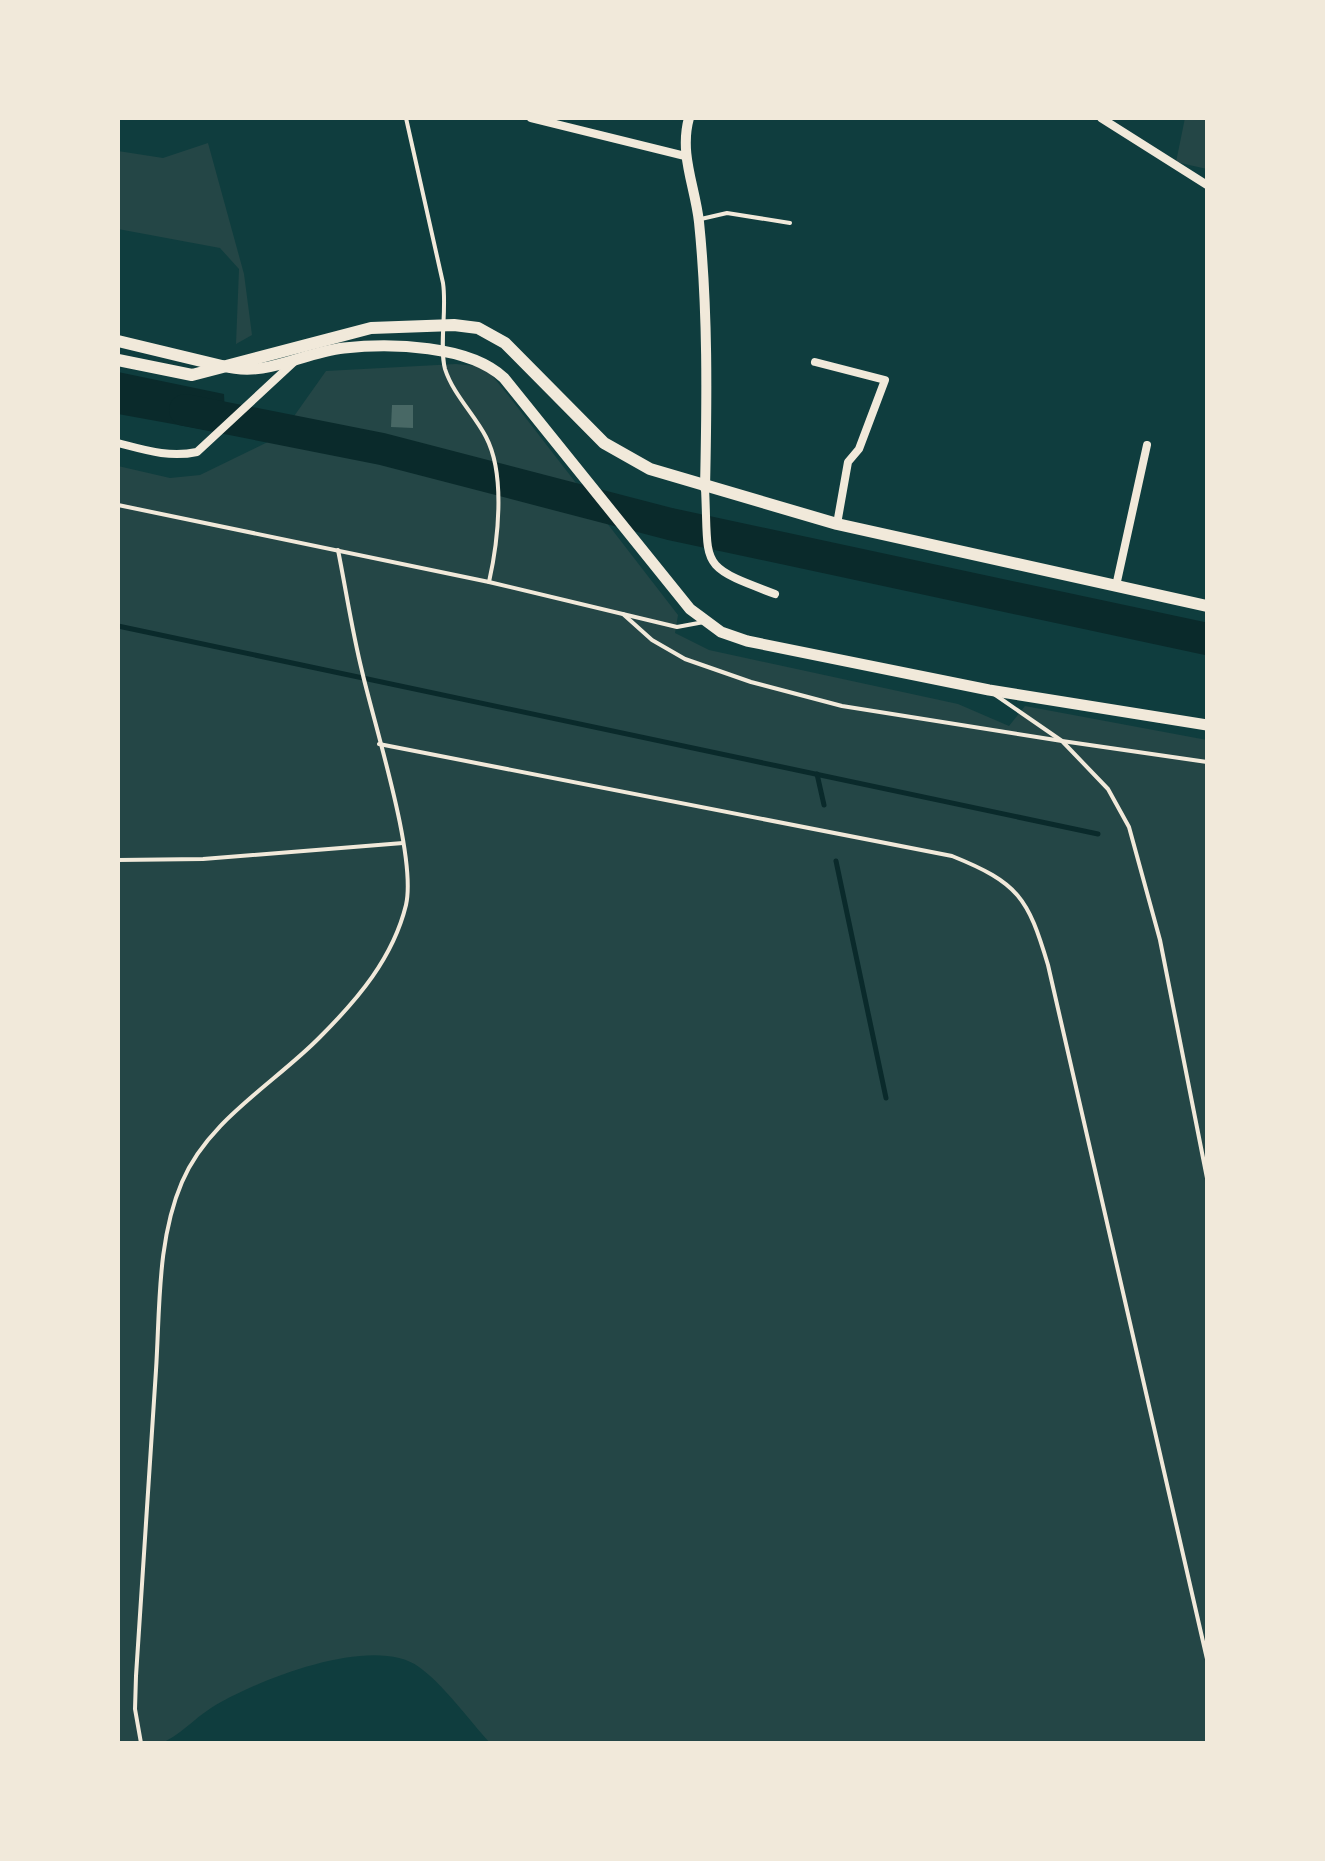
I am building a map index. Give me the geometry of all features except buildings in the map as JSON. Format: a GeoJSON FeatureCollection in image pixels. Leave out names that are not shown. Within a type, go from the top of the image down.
{"type":"FeatureCollection","features":[{"type":"Feature","properties":{"kind":"main road"},"geometry":{"type":"LineString","coordinates":[[118,360],[192,375],[371,328],[454,325],[478,328],[514,351],[604,443],[626,459],[705,488],[837,524],[1207,606]]}},
{"type":"Feature","properties":{"kind":"main road"},"geometry":{"type":"LineString","coordinates":[[118,341],[253,371],[344,348],[445,350],[470,356],[491,366],[504,378],[648,561],[704,622],[747,641],[989,690],[1207,725]]}},
{"type":"Feature","properties":{"kind":"street"},"geometry":{"type":"LineString","coordinates":[[531,118],[685,156]]}},
{"type":"Feature","properties":{"kind":"street"},"geometry":{"type":"LineString","coordinates":[[689,118],[685,156],[698,219],[707,359],[707,544],[713,565],[723,575],[775,594]]}},
{"type":"Feature","properties":{"kind":"street"},"geometry":{"type":"LineString","coordinates":[[1101,118],[1207,185]]}},
{"type":"Feature","properties":{"kind":"street"},"geometry":{"type":"LineString","coordinates":[[118,443],[162,454],[180,456],[197,452],[298,359]]}},
{"type":"Feature","properties":{"kind":"street"},"geometry":{"type":"LineString","coordinates":[[815,362],[885,380],[859,449],[848,462],[837,524]]}},
{"type":"Feature","properties":{"kind":"street"},"geometry":{"type":"LineString","coordinates":[[1116,586],[1147,445]]}},
{"type":"Feature","properties":{"kind":"lane"},"geometry":{"type":"LineString","coordinates":[[406,118],[435,237],[446,305],[444,366],[485,434],[495,461],[498,528],[489,582]]}},
{"type":"Feature","properties":{"kind":"lane"},"geometry":{"type":"LineString","coordinates":[[698,219],[727,213],[790,223]]}},
{"type":"Feature","properties":{"kind":"lane"},"geometry":{"type":"LineString","coordinates":[[118,505],[489,582],[677,627],[704,622]]}},
{"type":"Feature","properties":{"kind":"lane"},"geometry":{"type":"LineString","coordinates":[[141,1743],[135,1709],[136,1676],[164,1256],[170,1220],[182,1181],[199,1150],[232,1115],[356,1000],[386,956],[407,902],[409,879],[403,843],[362,670],[338,550]]}},
{"type":"Feature","properties":{"kind":"lane"},"geometry":{"type":"LineString","coordinates":[[623,614],[652,640],[685,659],[751,682],[842,706],[1207,762]]}},
{"type":"Feature","properties":{"kind":"lane"},"geometry":{"type":"LineString","coordinates":[[989,690],[1062,741],[1108,789],[1129,827],[1160,940],[1207,1178]]}},
{"type":"Feature","properties":{"kind":"lane"},"geometry":{"type":"LineString","coordinates":[[379,744],[952,856],[984,869],[1025,901],[1048,965],[1207,1659]]}},
{"type":"Feature","properties":{"kind":"lane"},"geometry":{"type":"LineString","coordinates":[[118,860],[203,859],[403,843]]}},
{"type":"Feature","properties":{"kind":"shaded area"},"geometry":{"type":"Polygon","coordinates":[[[1185,118],[1207,118],[1207,169],[1176,162],[1185,118]]]}},
{"type":"Feature","properties":{"kind":"shaded area"},"geometry":{"type":"Polygon","coordinates":[[[208,143],[244,274],[252,335],[236,344],[239,269],[220,248],[118,229],[118,151],[163,158],[208,143]]]}},
{"type":"Feature","properties":{"kind":"shaded area"},"geometry":{"type":"Polygon","coordinates":[[[456,364],[485,367],[508,395],[678,615],[675,633],[709,650],[958,704],[1009,726],[1025,706],[1207,740],[1207,1743],[490,1743],[446,1692],[419,1667],[399,1658],[373,1655],[314,1665],[255,1685],[211,1708],[161,1743],[118,1743],[118,466],[170,478],[200,475],[280,436],[326,371],[456,364]]]}},
{"type":"Feature","properties":{"kind":"shaded area"},"geometry":{"type":"Polygon","coordinates":[[[118,372],[224,394],[225,416],[206,430],[118,414],[118,372]]]}},
{"type":"Feature","properties":{"kind":"waterway"},"geometry":{"type":"LineString","coordinates":[[185,410],[382,449],[670,524],[1207,639]]}},
{"type":"Feature","properties":{"kind":"waterway"},"geometry":{"type":"LineString","coordinates":[[118,626],[1098,834]]}},
{"type":"Feature","properties":{"kind":"waterway"},"geometry":{"type":"LineString","coordinates":[[817,774],[824,805]]}},
{"type":"Feature","properties":{"kind":"waterway"},"geometry":{"type":"LineString","coordinates":[[836,861],[886,1098]]}}]}
